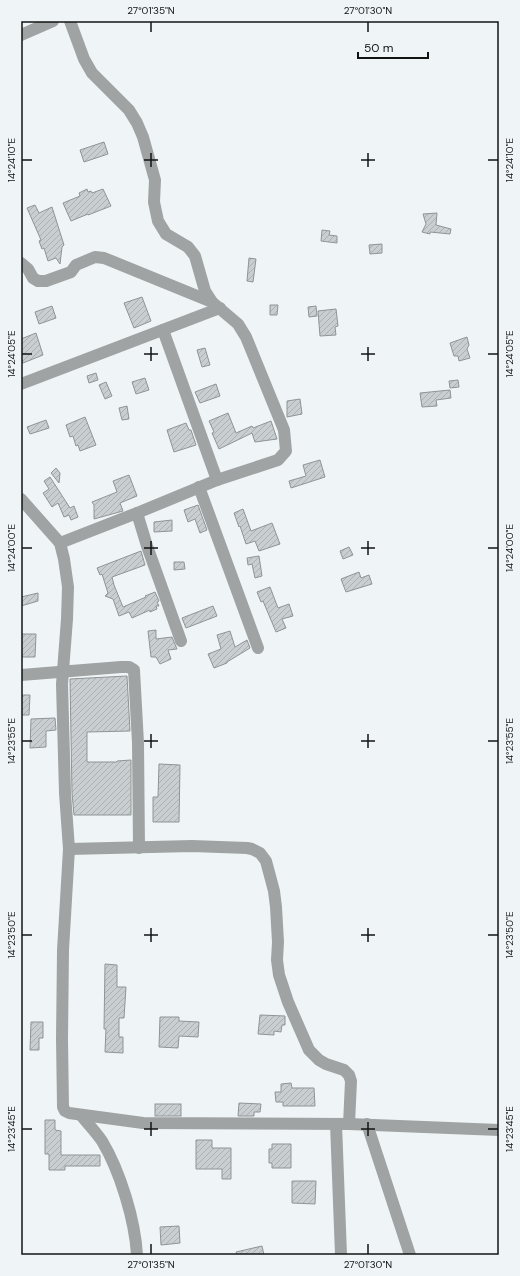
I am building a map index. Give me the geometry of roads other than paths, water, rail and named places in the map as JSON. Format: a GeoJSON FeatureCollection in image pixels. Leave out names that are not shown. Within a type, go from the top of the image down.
{"type":"FeatureCollection","features":[{"type":"Feature","properties":{"kind":"street"},"geometry":{"type":"LineString","coordinates":[[21,35],[53,21]]}},
{"type":"Feature","properties":{"kind":"street"},"geometry":{"type":"LineString","coordinates":[[60,543],[217,480],[278,460],[286,451],[284,430],[246,337],[238,324],[216,305],[205,291],[195,256],[188,247],[166,234],[158,221],[154,202],[155,180],[143,137],[137,122],[129,110],[92,73],[84,59],[70,21]]}},
{"type":"Feature","properties":{"kind":"street"},"geometry":{"type":"LineString","coordinates":[[21,263],[28,269],[33,278],[38,281],[46,281],[71,272],[76,265],[95,257],[104,258],[216,305]]}},
{"type":"Feature","properties":{"kind":"street"},"geometry":{"type":"LineString","coordinates":[[21,384],[163,330],[216,305]]}},
{"type":"Feature","properties":{"kind":"street"},"geometry":{"type":"LineString","coordinates":[[163,330],[217,480]]}},
{"type":"Feature","properties":{"kind":"street"},"geometry":{"type":"LineString","coordinates":[[199,487],[258,648]]}},
{"type":"Feature","properties":{"kind":"street"},"geometry":{"type":"LineString","coordinates":[[21,499],[60,543],[68,587],[64,672],[62,684],[65,792],[69,849],[63,950],[62,1039],[63,1107],[65,1112],[143,1123],[367,1124],[499,1130]]}},
{"type":"Feature","properties":{"kind":"street"},"geometry":{"type":"LineString","coordinates":[[137,513],[147,546],[181,641]]}},
{"type":"Feature","properties":{"kind":"street"},"geometry":{"type":"LineString","coordinates":[[21,675],[121,667],[129,667],[134,670],[138,743],[139,848]]}},
{"type":"Feature","properties":{"kind":"street"},"geometry":{"type":"LineString","coordinates":[[69,849],[192,846],[248,848],[256,851],[263,857],[266,861],[270,876],[276,907],[278,942],[277,960],[283,989],[309,1050],[319,1060],[334,1067],[341,1068],[349,1075],[351,1081],[349,1124]]}},
{"type":"Feature","properties":{"kind":"street"},"geometry":{"type":"LineString","coordinates":[[81,1115],[101,1141],[116,1168],[131,1217],[137,1246],[137,1255]]}},
{"type":"Feature","properties":{"kind":"street"},"geometry":{"type":"LineString","coordinates":[[336,1124],[341,1255]]}},
{"type":"Feature","properties":{"kind":"street"},"geometry":{"type":"LineString","coordinates":[[367,1124],[410,1255]]}}]}
